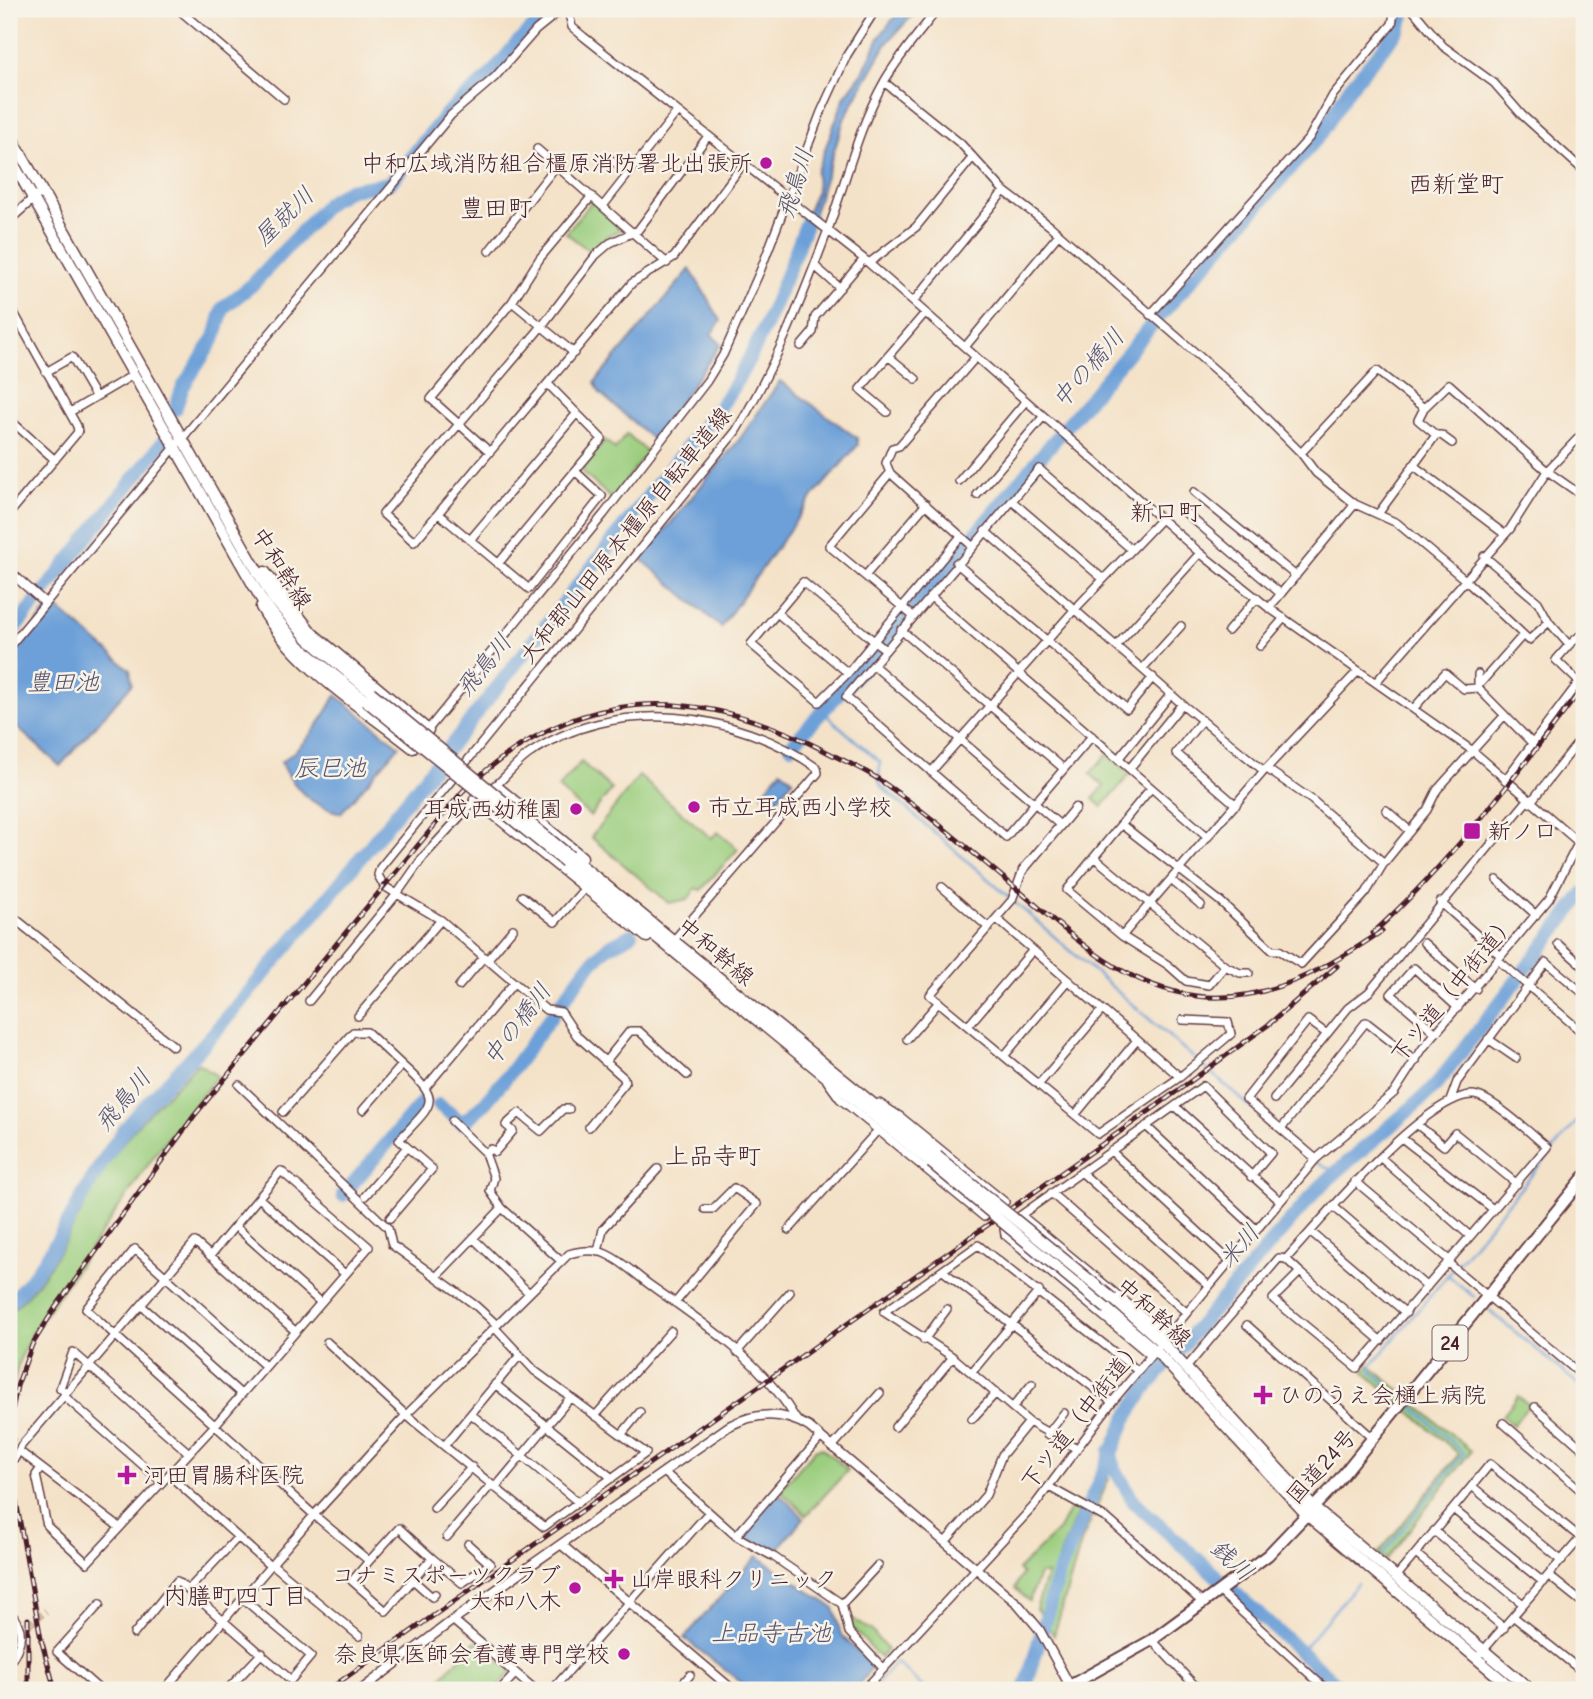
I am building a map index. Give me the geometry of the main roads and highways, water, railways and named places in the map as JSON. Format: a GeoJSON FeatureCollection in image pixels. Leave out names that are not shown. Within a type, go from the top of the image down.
{"type":"FeatureCollection","features":[{"type":"Feature","properties":{"kind":"highway","name":"国道24号"},"geometry":{"type":"LineString","coordinates":[[1068,1689],[1152,1640],[1268,1555],[1374,1439],[1584,1177]]}},
{"type":"Feature","properties":{"kind":"main road","name":"中和幹線"},"geometry":{"type":"LineString","coordinates":[[9,133],[272,597],[290,621],[368,696]]}},
{"type":"Feature","properties":{"kind":"main road","name":"中和幹線"},"geometry":{"type":"LineString","coordinates":[[9,156],[263,602],[299,646],[368,696],[673,941],[848,1084],[1107,1309],[1160,1347]]}},
{"type":"Feature","properties":{"kind":"main road"},"geometry":{"type":"LineString","coordinates":[[233,547],[245,580],[274,630],[318,674],[413,748]]}},
{"type":"Feature","properties":{"kind":"main road"},"geometry":{"type":"LineString","coordinates":[[252,559],[312,633],[425,734]]}},
{"type":"Feature","properties":{"kind":"main road"},"geometry":{"type":"LineString","coordinates":[[496,786],[664,925],[673,941]]}},
{"type":"Feature","properties":{"kind":"main road"},"geometry":{"type":"LineString","coordinates":[[475,799],[632,928],[677,956]]}},
{"type":"Feature","properties":{"kind":"main road","name":"中和幹線"},"geometry":{"type":"LineString","coordinates":[[568,859],[677,956],[821,1074],[1113,1299],[1182,1369],[1311,1511],[1480,1655],[1531,1690]]}},
{"type":"Feature","properties":{"kind":"main road","name":"中和幹線"},"geometry":{"type":"LineString","coordinates":[[1311,1511],[1396,1577],[1514,1690]]}},
{"type":"Feature","properties":{"kind":"water"},"geometry":{"type":"Polygon","coordinates":[[[901,9],[918,9],[887,43],[845,117],[808,231],[798,235],[817,190],[816,173],[845,96],[863,72],[880,36],[901,9]]]}},
{"type":"Feature","properties":{"kind":"water"},"geometry":{"type":"Polygon","coordinates":[[[690,269],[721,321],[711,334],[721,344],[653,440],[599,392],[595,382],[690,269]]]}},
{"type":"Feature","properties":{"kind":"water"},"geometry":{"type":"Polygon","coordinates":[[[780,381],[857,438],[858,445],[811,499],[721,627],[641,559],[739,440],[780,381]]]}},
{"type":"Feature","properties":{"kind":"water","name":"豊田池"},"geometry":{"type":"Polygon","coordinates":[[[52,603],[130,670],[132,684],[60,766],[9,720],[9,660],[52,603]]]}},
{"type":"Feature","properties":{"kind":"water","name":"辰巳池"},"geometry":{"type":"Polygon","coordinates":[[[336,695],[399,746],[341,813],[312,801],[292,781],[281,762],[312,732],[336,695]]]}},
{"type":"Feature","properties":{"kind":"water"},"geometry":{"type":"Polygon","coordinates":[[[781,770],[793,780],[773,804],[762,794],[781,770]]]}},
{"type":"Feature","properties":{"kind":"water"},"geometry":{"type":"Polygon","coordinates":[[[778,1493],[804,1518],[774,1553],[739,1536],[778,1493]]]}},
{"type":"Feature","properties":{"kind":"water","name":"上品寺古池"},"geometry":{"type":"Polygon","coordinates":[[[757,1556],[834,1608],[841,1635],[873,1666],[854,1690],[751,1690],[684,1638],[757,1556]]]}},
{"type":"Feature","properties":{"kind":"waterway","name":"屋就川"},"geometry":{"type":"LineString","coordinates":[[175,409],[183,387],[215,337],[223,308],[252,285],[329,202],[349,190],[390,183],[449,111],[490,76],[517,43],[553,9]]}},
{"type":"Feature","properties":{"kind":"waterway","name":"中の橋川"},"geometry":{"type":"LineString","coordinates":[[791,746],[870,659],[1149,328],[1320,135],[1350,87],[1399,29],[1404,12],[1401,9]]}},
{"type":"Feature","properties":{"kind":"waterway","name":"飛鳥川"},"geometry":{"type":"LineString","coordinates":[[9,1303],[45,1260],[117,1139],[214,1033],[289,945],[721,405],[760,337],[809,217]]}},
{"type":"Feature","properties":{"kind":"waterway","name":"屋就川"},"geometry":{"type":"LineString","coordinates":[[9,636],[163,442]]}},
{"type":"Feature","properties":{"kind":"waterway"},"geometry":{"type":"LineString","coordinates":[[822,711],[880,762],[879,782],[882,787],[1308,1157]]}},
{"type":"Feature","properties":{"kind":"waterway","name":"米川"},"geometry":{"type":"LineString","coordinates":[[1025,1690],[1058,1575],[1126,1419],[1144,1390],[1316,1191],[1437,1084],[1584,893]]}},
{"type":"Feature","properties":{"kind":"waterway","name":"中の橋川"},"geometry":{"type":"LineString","coordinates":[[439,1105],[463,1123],[484,1104],[509,1074],[587,968],[608,947],[631,935]]}},
{"type":"Feature","properties":{"kind":"waterway","name":"中の橋川"},"geometry":{"type":"LineString","coordinates":[[343,1195],[423,1101]]}},
{"type":"Feature","properties":{"kind":"waterway"},"geometry":{"type":"LineString","coordinates":[[1396,1393],[1371,1371],[1372,1365],[1584,1113]]}},
{"type":"Feature","properties":{"kind":"waterway"},"geometry":{"type":"LineString","coordinates":[[1317,1162],[1336,1172]]}},
{"type":"Feature","properties":{"kind":"waterway"},"geometry":{"type":"LineString","coordinates":[[1449,1276],[1474,1297]]}},
{"type":"Feature","properties":{"kind":"waterway"},"geometry":{"type":"LineString","coordinates":[[1490,1311],[1584,1389]]}},
{"type":"Feature","properties":{"kind":"waterway"},"geometry":{"type":"LineString","coordinates":[[1383,1554],[1464,1453],[1413,1407]]}},
{"type":"Feature","properties":{"kind":"waterway","name":"銭川"},"geometry":{"type":"LineString","coordinates":[[1110,1451],[1115,1469],[1134,1502],[1343,1690]]}},
{"type":"Feature","properties":{"kind":"waterway"},"geometry":{"type":"LineString","coordinates":[[1300,1652],[1357,1584]]}},
{"type":"Feature","properties":{"kind":"waterway"},"geometry":{"type":"LineString","coordinates":[[872,1690],[896,1662],[926,1690]]}},
{"type":"Feature","properties":{"kind":"tunnel"},"geometry":{"type":"LineString","coordinates":[[9,1438],[16,1443]]}},
{"type":"Feature","properties":{"kind":"tunnel"},"geometry":{"type":"LineString","coordinates":[[9,1463],[15,1458]]}},
{"type":"Feature","properties":{"kind":"tunnel"},"geometry":{"type":"LineString","coordinates":[[21,1632],[46,1611]]}},
{"type":"Feature","properties":{"kind":"railway"},"geometry":{"type":"LineString","coordinates":[[1373,933],[1431,876],[1458,845],[1510,783],[1584,686]]}},
{"type":"Feature","properties":{"kind":"railway"},"geometry":{"type":"LineString","coordinates":[[11,1475],[12,1411],[17,1386],[32,1345],[55,1308],[194,1116],[462,792],[504,757],[547,731],[591,714],[635,706],[681,705],[728,713],[776,729],[854,765],[881,781],[934,820],[1079,941],[1121,970],[1169,990],[1196,996],[1221,997],[1270,989],[1317,970],[1382,931]]}},
{"type":"Feature","properties":{"kind":"railway"},"geometry":{"type":"LineString","coordinates":[[328,1690],[1162,1102],[1268,1025],[1337,966]]}},
{"type":"Feature","properties":{"kind":"railway"},"geometry":{"type":"LineString","coordinates":[[10,1467],[41,1639],[55,1690]]}},
{"type":"Feature","properties":{"kind":"railway"},"geometry":{"type":"LineString","coordinates":[[28,1619],[28,1690]]}},
{"type":"Feature","properties":{"kind":"place","name":"中和広域消防組合橿原消防署北出張所"},"geometry":{"type":"Point","coordinates":[766,163]}},
{"type":"Feature","properties":{"kind":"place","name":"市立耳成西小学校"},"geometry":{"type":"Point","coordinates":[694,807]}},
{"type":"Feature","properties":{"kind":"place","name":"耳成西幼稚園"},"geometry":{"type":"Point","coordinates":[576,809]}},
{"type":"Feature","properties":{"kind":"place","name":"新ノ口"},"geometry":{"type":"Point","coordinates":[1472,831]}},
{"type":"Feature","properties":{"kind":"place","name":"ひのうえ会樋上病院"},"geometry":{"type":"Point","coordinates":[1263,1395]}},
{"type":"Feature","properties":{"kind":"place","name":"河田胃腸科医院"},"geometry":{"type":"Point","coordinates":[127,1475]}},
{"type":"Feature","properties":{"kind":"place","name":"山岸眼科クリニック"},"geometry":{"type":"Point","coordinates":[614,1579]}},
{"type":"Feature","properties":{"kind":"place","name":"コナミスポーツクラブ 大和八木"},"geometry":{"type":"Point","coordinates":[575,1588]}},
{"type":"Feature","properties":{"kind":"place","name":"奈良県医師会看護専門学校"},"geometry":{"type":"Point","coordinates":[624,1654]}},
{"type":"Feature","properties":{"kind":"district","name":"西新堂町"},"geometry":{"type":"Point","coordinates":[1456,184]}},
{"type":"Feature","properties":{"kind":"district","name":"豊田町"},"geometry":{"type":"Point","coordinates":[496,208]}},
{"type":"Feature","properties":{"kind":"district","name":"新口町"},"geometry":{"type":"Point","coordinates":[1166,512]}},
{"type":"Feature","properties":{"kind":"district","name":"上品寺町"},"geometry":{"type":"Point","coordinates":[713,1156]}},
{"type":"Feature","properties":{"kind":"district","name":"内膳町四丁目"},"geometry":{"type":"Point","coordinates":[235,1596]}}]}
